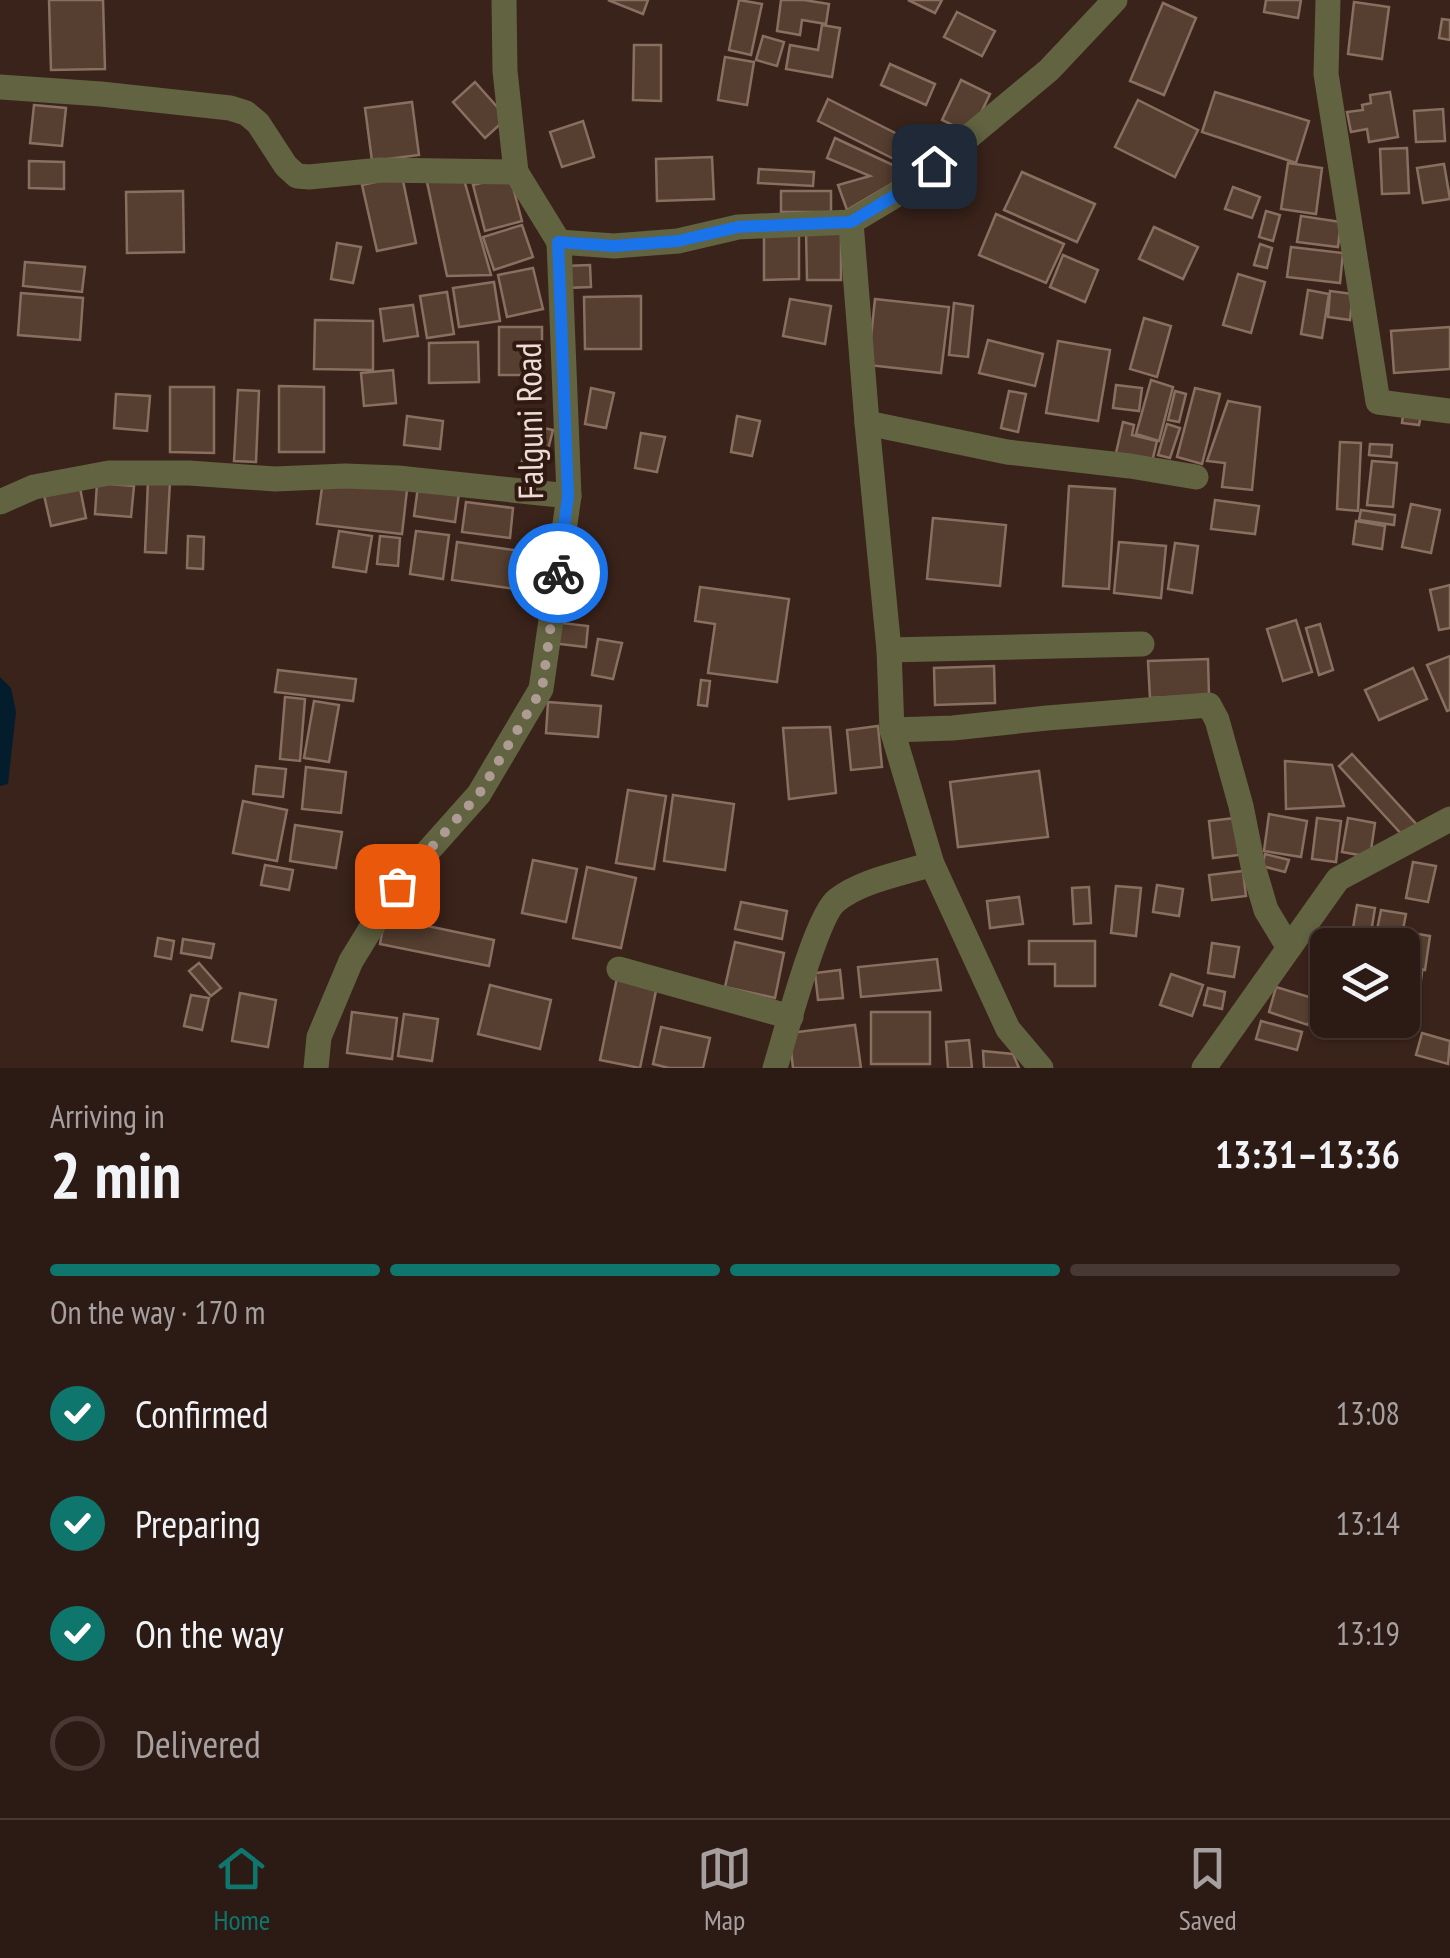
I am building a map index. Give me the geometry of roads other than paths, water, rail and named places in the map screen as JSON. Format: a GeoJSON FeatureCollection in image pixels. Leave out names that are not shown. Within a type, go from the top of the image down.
{"type":"FeatureCollection","features":[{"type":"Feature","properties":{"kind":"street"},"geometry":{"type":"LineString","coordinates":[[504,0],[505,70],[516,172],[558,242],[630,245],[678,241],[738,227],[851,222],[906,189],[1049,70],[1115,0]]}},
{"type":"Feature","properties":{"kind":"street"},"geometry":{"type":"LineString","coordinates":[[1328,0],[1326,74],[1378,402],[1450,411]]}},
{"type":"Feature","properties":{"kind":"street"},"geometry":{"type":"LineString","coordinates":[[0,87],[230,108],[246,113],[258,123],[297,176],[381,170],[516,172]]}},
{"type":"Feature","properties":{"kind":"street"},"geometry":{"type":"LineString","coordinates":[[851,222],[889,650],[892,730],[932,864],[1008,1028],[1041,1068]]}},
{"type":"Feature","properties":{"kind":"street","name":"Falguni Road"},"geometry":{"type":"LineString","coordinates":[[316,1068],[319,1037],[351,961],[397,886],[479,794],[542,689],[568,496],[558,242]]}},
{"type":"Feature","properties":{"kind":"street"},"geometry":{"type":"LineString","coordinates":[[867,423],[1006,452],[1196,478]]}},
{"type":"Feature","properties":{"kind":"street"},"geometry":{"type":"LineString","coordinates":[[0,502],[34,487],[109,472],[275,479],[398,478],[568,496]]}},
{"type":"Feature","properties":{"kind":"street"},"geometry":{"type":"LineString","coordinates":[[889,650],[1142,644]]}},
{"type":"Feature","properties":{"kind":"street"},"geometry":{"type":"LineString","coordinates":[[892,730],[1209,705],[1217,720],[1266,910],[1289,948]]}},
{"type":"Feature","properties":{"kind":"street"},"geometry":{"type":"LineString","coordinates":[[1204,1068],[1338,879],[1450,819]]}},
{"type":"Feature","properties":{"kind":"street"},"geometry":{"type":"LineString","coordinates":[[775,1068],[820,924],[834,902],[861,886],[932,864]]}},
{"type":"Feature","properties":{"kind":"street"},"geometry":{"type":"LineString","coordinates":[[620,969],[791,1017]]}},
{"type":"Feature","properties":{"kind":"water"},"geometry":{"type":"Polygon","coordinates":[[[0,677],[11,688],[16,712],[8,784],[0,786],[0,677]]]}}]}
